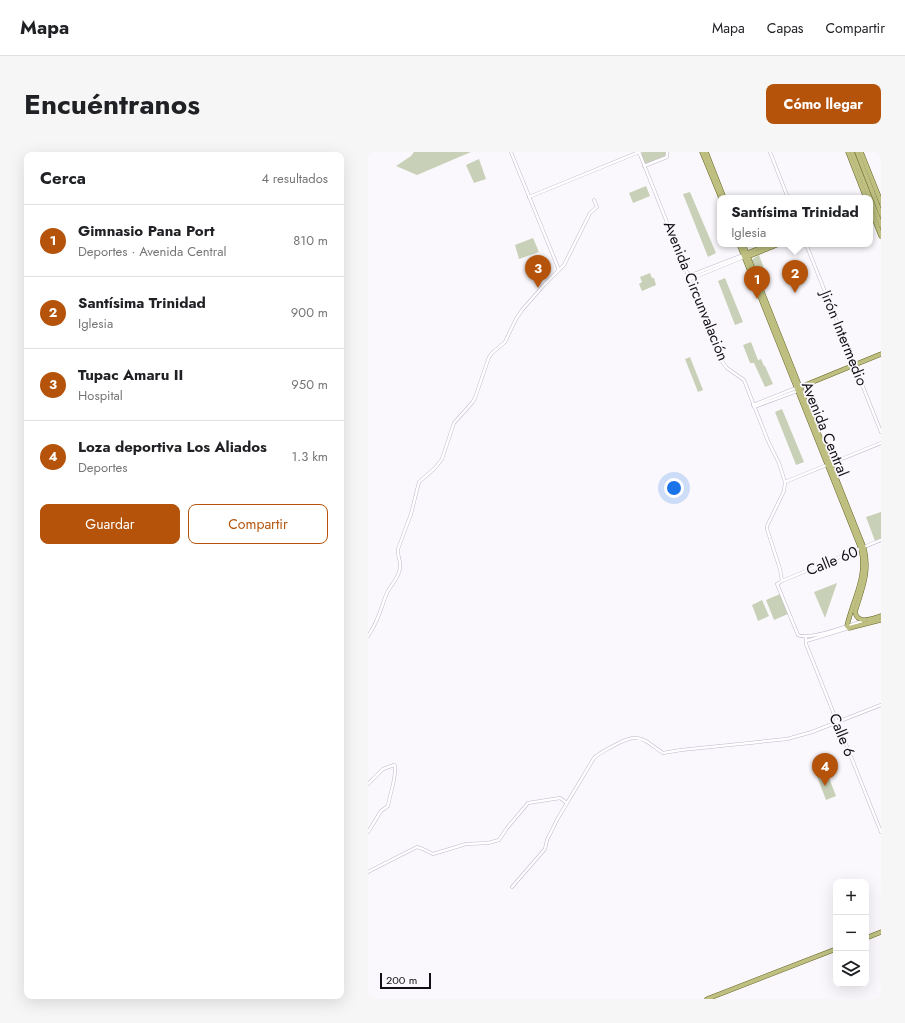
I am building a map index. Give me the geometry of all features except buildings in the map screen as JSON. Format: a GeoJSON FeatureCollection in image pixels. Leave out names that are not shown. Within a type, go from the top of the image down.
{"type":"FeatureCollection","features":[{"type":"Feature","properties":{"kind":"main road"},"geometry":{"type":"LineString","coordinates":[[702,152],[720,195]]}},
{"type":"Feature","properties":{"kind":"main road"},"geometry":{"type":"LineString","coordinates":[[706,152],[723,195]]}},
{"type":"Feature","properties":{"kind":"main road"},"geometry":{"type":"LineString","coordinates":[[848,152],[865,195]]}},
{"type":"Feature","properties":{"kind":"main road"},"geometry":{"type":"LineString","coordinates":[[852,152],[869,195]]}},
{"type":"Feature","properties":{"kind":"main road"},"geometry":{"type":"LineString","coordinates":[[857,152],[873,195]]}},
{"type":"Feature","properties":{"kind":"main road"},"geometry":{"type":"LineString","coordinates":[[861,152],[881,225]]}},
{"type":"Feature","properties":{"kind":"main road"},"geometry":{"type":"LineString","coordinates":[[876,204],[881,214]]}},
{"type":"Feature","properties":{"kind":"main road"},"geometry":{"type":"LineString","coordinates":[[876,204],[881,236]]}},
{"type":"Feature","properties":{"kind":"main road","name":"Avenida Central"},"geometry":{"type":"LineString","coordinates":[[740,247],[867,561],[867,570],[855,612],[859,619],[863,621]]}},
{"type":"Feature","properties":{"kind":"main road","name":"Avenida Central"},"geometry":{"type":"LineString","coordinates":[[744,247],[745,256]]}},
{"type":"Feature","properties":{"kind":"main road"},"geometry":{"type":"LineString","coordinates":[[745,256],[764,247]]}},
{"type":"Feature","properties":{"kind":"main road"},"geometry":{"type":"LineString","coordinates":[[745,256],[769,247]]}},
{"type":"Feature","properties":{"kind":"main road"},"geometry":{"type":"LineString","coordinates":[[798,389],[881,356]]}},
{"type":"Feature","properties":{"kind":"main road","name":"Avenida Central"},"geometry":{"type":"LineString","coordinates":[[848,627],[863,573],[864,564],[862,548]]}},
{"type":"Feature","properties":{"kind":"main road"},"geometry":{"type":"LineString","coordinates":[[863,621],[881,616]]}},
{"type":"Feature","properties":{"kind":"main road"},"geometry":{"type":"LineString","coordinates":[[848,627],[881,620]]}},
{"type":"Feature","properties":{"kind":"main road"},"geometry":{"type":"LineString","coordinates":[[869,937],[881,932]]}},
{"type":"Feature","properties":{"kind":"main road"},"geometry":{"type":"LineString","coordinates":[[707,999],[833,950]]}},
{"type":"Feature","properties":{"kind":"street"},"geometry":{"type":"LineString","coordinates":[[511,152],[559,271]]}},
{"type":"Feature","properties":{"kind":"street"},"geometry":{"type":"LineString","coordinates":[[529,197],[639,152]]}},
{"type":"Feature","properties":{"kind":"street","name":"Avenida Circunvalación"},"geometry":{"type":"LineString","coordinates":[[639,152],[723,363],[742,379],[786,482],[786,487],[767,526],[782,580]]}},
{"type":"Feature","properties":{"kind":"street"},"geometry":{"type":"LineString","coordinates":[[644,166],[667,157],[667,152]]}},
{"type":"Feature","properties":{"kind":"street"},"geometry":{"type":"LineString","coordinates":[[770,152],[787,195]]}},
{"type":"Feature","properties":{"kind":"street"},"geometry":{"type":"LineString","coordinates":[[368,636],[378,621],[386,595],[400,572],[397,554],[398,549],[412,514],[419,482],[435,468],[442,459],[454,423],[472,403],[486,363],[492,353],[505,342],[522,310],[544,285],[559,271],[569,256],[590,213],[597,207],[594,200]]}},
{"type":"Feature","properties":{"kind":"street","name":"Jirón Intermedio"},"geometry":{"type":"LineString","coordinates":[[807,247],[881,432]]}},
{"type":"Feature","properties":{"kind":"street"},"geometry":{"type":"LineString","coordinates":[[690,278],[745,256]]}},
{"type":"Feature","properties":{"kind":"street"},"geometry":{"type":"LineString","coordinates":[[754,406],[798,389]]}},
{"type":"Feature","properties":{"kind":"street"},"geometry":{"type":"LineString","coordinates":[[786,482],[881,443]]}},
{"type":"Feature","properties":{"kind":"street"},"geometry":{"type":"LineString","coordinates":[[786,487],[791,480]]}},
{"type":"Feature","properties":{"kind":"street","name":"Calle 60"},"geometry":{"type":"LineString","coordinates":[[806,637],[798,635],[777,584],[782,580],[881,540]]}},
{"type":"Feature","properties":{"kind":"street"},"geometry":{"type":"LineString","coordinates":[[806,641],[863,621]]}},
{"type":"Feature","properties":{"kind":"street"},"geometry":{"type":"LineString","coordinates":[[806,637],[848,627]]}},
{"type":"Feature","properties":{"kind":"street","name":"Calle 6"},"geometry":{"type":"LineString","coordinates":[[806,637],[806,641],[837,722],[881,832]]}},
{"type":"Feature","properties":{"kind":"street"},"geometry":{"type":"LineString","coordinates":[[512,887],[545,849],[550,835],[567,803],[595,757],[626,739],[631,737],[640,738],[663,753],[785,740],[800,736],[881,705]]}},
{"type":"Feature","properties":{"kind":"street"},"geometry":{"type":"LineString","coordinates":[[368,784],[383,770],[394,765],[396,766],[395,780],[390,793],[388,806],[381,811],[368,832]]}},
{"type":"Feature","properties":{"kind":"street"},"geometry":{"type":"LineString","coordinates":[[368,872],[417,847],[433,854],[466,844],[488,843],[498,840],[528,803],[560,798],[567,803]]}},
{"type":"Feature","properties":{"kind":"green space"},"geometry":{"type":"Polygon","coordinates":[[[414,152],[471,152],[417,175],[396,166],[411,156],[414,152]]]}},
{"type":"Feature","properties":{"kind":"green space"},"geometry":{"type":"Polygon","coordinates":[[[667,152],[666,156],[645,165],[640,153],[667,152]]]}},
{"type":"Feature","properties":{"kind":"green space"},"geometry":{"type":"Polygon","coordinates":[[[479,159],[486,179],[474,183],[466,165],[479,159]]]}},
{"type":"Feature","properties":{"kind":"green space"},"geometry":{"type":"Polygon","coordinates":[[[646,186],[650,196],[633,203],[629,193],[646,186]]]}},
{"type":"Feature","properties":{"kind":"green space"},"geometry":{"type":"Polygon","coordinates":[[[690,192],[716,253],[708,257],[683,194],[690,192]]]}},
{"type":"Feature","properties":{"kind":"green space"},"geometry":{"type":"Polygon","coordinates":[[[533,238],[539,252],[519,259],[515,245],[533,238]]]}},
{"type":"Feature","properties":{"kind":"green space"},"geometry":{"type":"Polygon","coordinates":[[[759,255],[768,279],[760,282],[751,260],[759,255]]]}},
{"type":"Feature","properties":{"kind":"green space"},"geometry":{"type":"Polygon","coordinates":[[[650,273],[652,278],[654,278],[656,285],[642,291],[639,284],[642,282],[640,277],[650,273]]]}},
{"type":"Feature","properties":{"kind":"green space"},"geometry":{"type":"Polygon","coordinates":[[[725,278],[743,322],[735,325],[718,281],[725,278]]]}},
{"type":"Feature","properties":{"kind":"green space"},"geometry":{"type":"Polygon","coordinates":[[[751,342],[758,360],[761,359],[773,384],[765,387],[754,363],[750,363],[743,345],[751,342]]]}},
{"type":"Feature","properties":{"kind":"green space"},"geometry":{"type":"Polygon","coordinates":[[[690,357],[703,390],[698,392],[685,359],[690,357]]]}},
{"type":"Feature","properties":{"kind":"green space"},"geometry":{"type":"Polygon","coordinates":[[[782,409],[804,462],[796,465],[775,412],[782,409]]]}},
{"type":"Feature","properties":{"kind":"green space"},"geometry":{"type":"Polygon","coordinates":[[[881,512],[881,539],[875,541],[866,517],[881,512]]]}},
{"type":"Feature","properties":{"kind":"green space"},"geometry":{"type":"Polygon","coordinates":[[[837,583],[825,618],[814,592],[837,583]]]}},
{"type":"Feature","properties":{"kind":"green space"},"geometry":{"type":"Polygon","coordinates":[[[780,594],[788,614],[774,620],[766,600],[780,594]]]}},
{"type":"Feature","properties":{"kind":"green space"},"geometry":{"type":"Polygon","coordinates":[[[762,600],[769,616],[758,621],[752,605],[762,600]]]}},
{"type":"Feature","properties":{"kind":"green space"},"geometry":{"type":"Polygon","coordinates":[[[826,770],[836,796],[826,800],[816,774],[826,770]]]}},
{"type":"Feature","properties":{"kind":"place","name":"Tupac Amaru II"},"geometry":{"type":"Point","coordinates":[538,288]}},
{"type":"Feature","properties":{"kind":"place","name":"Santísima Trinidad"},"geometry":{"type":"Point","coordinates":[795,293]}},
{"type":"Feature","properties":{"kind":"place","name":"Gimnasio Pana Port"},"geometry":{"type":"Point","coordinates":[757,299]}},
{"type":"Feature","properties":{"kind":"place","name":"Loza deportiva Los Aliados"},"geometry":{"type":"Point","coordinates":[825,786]}}]}
